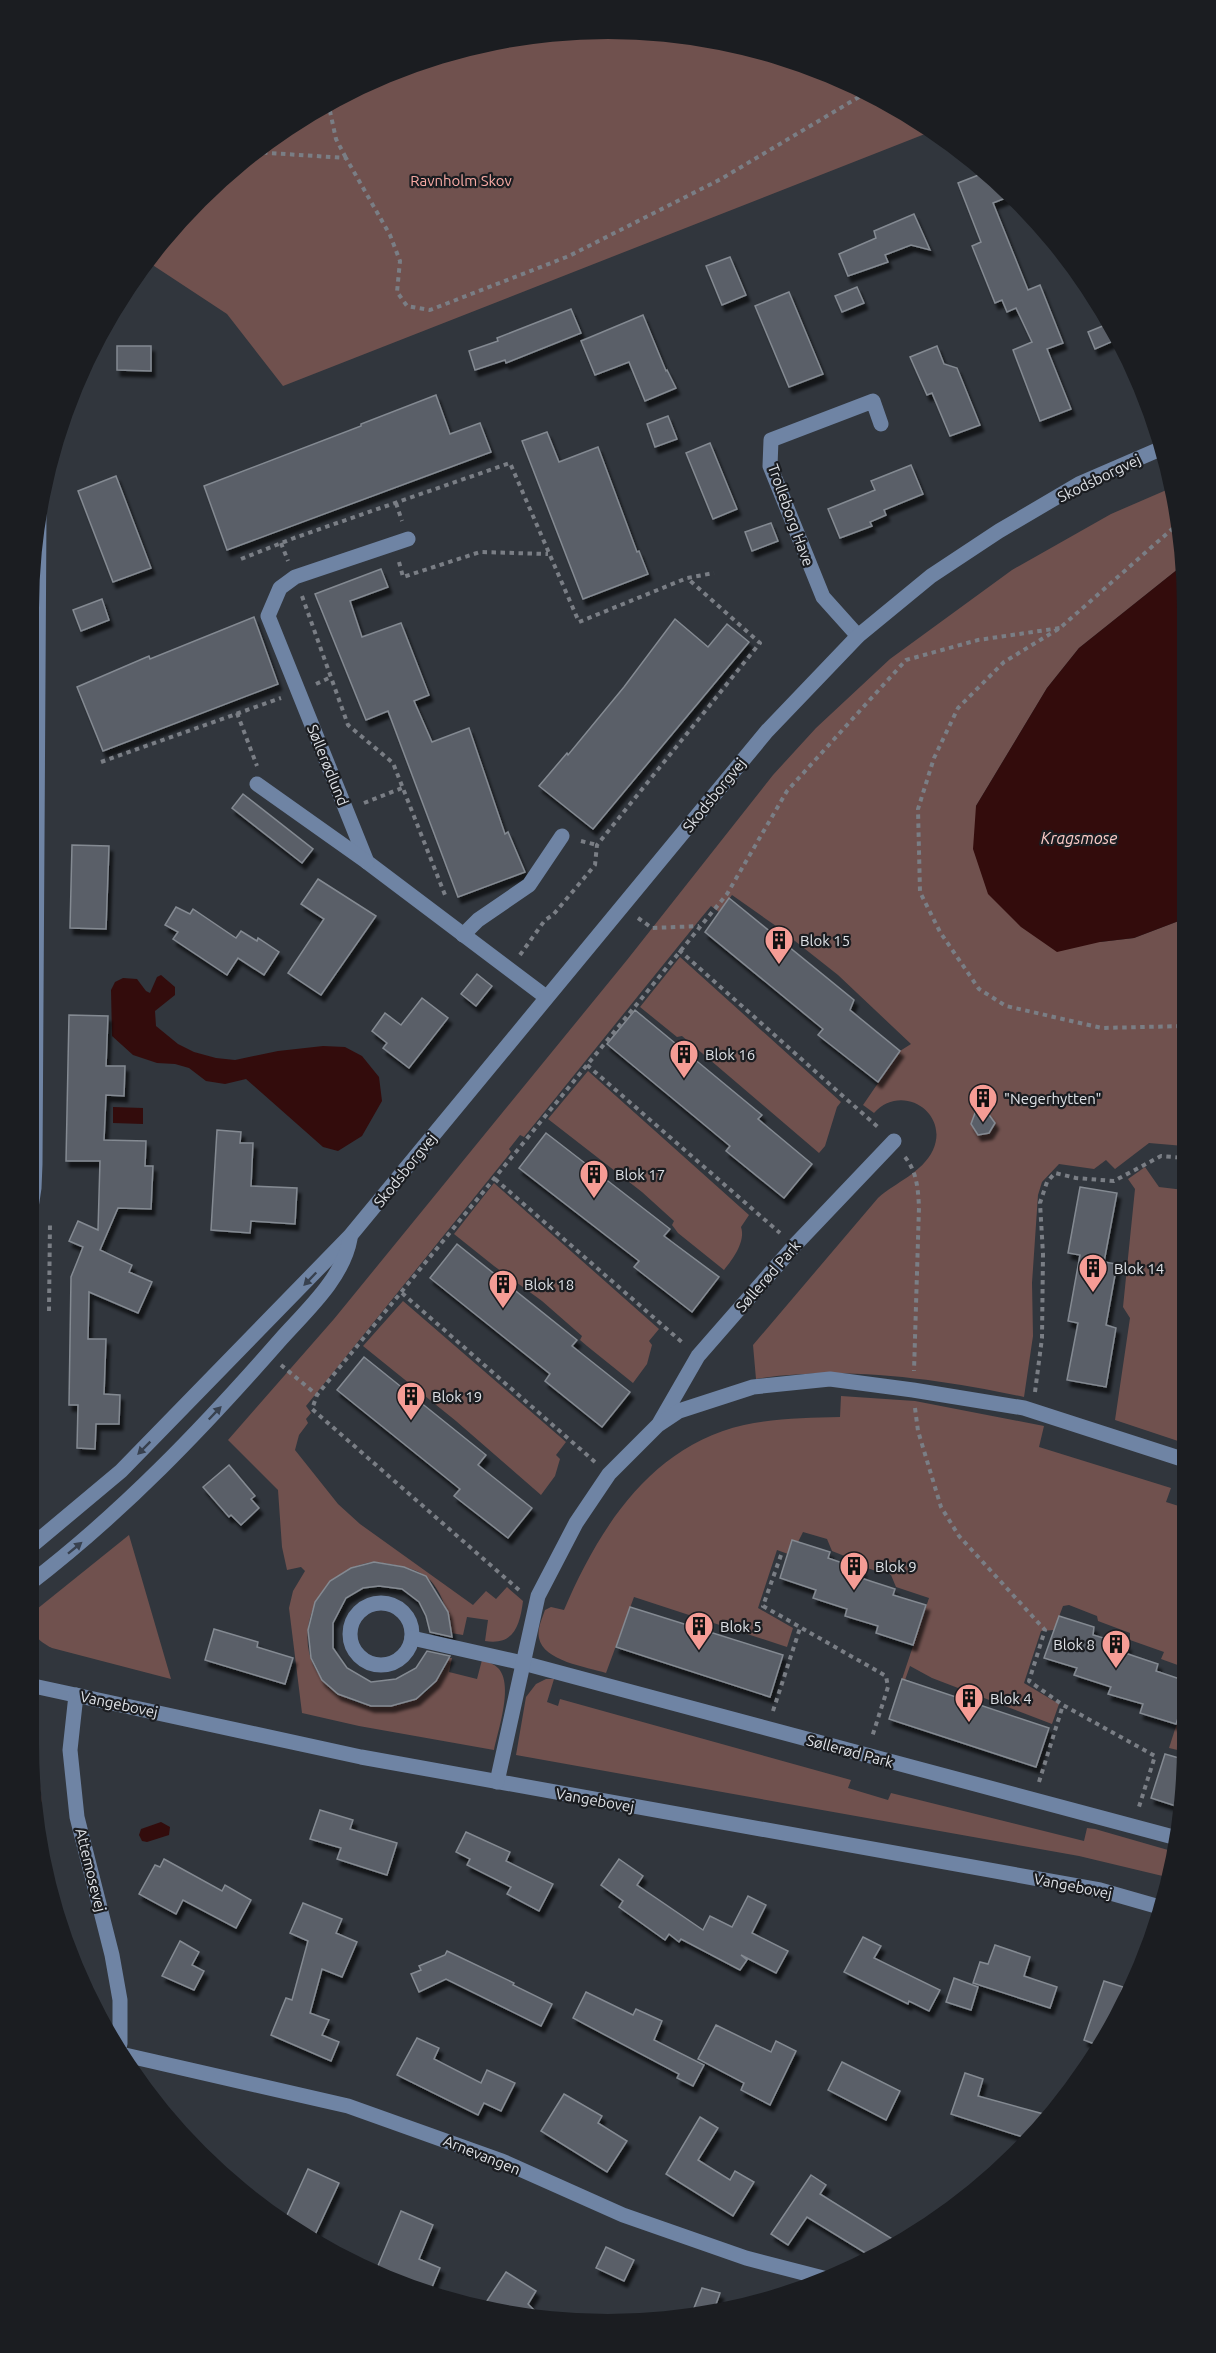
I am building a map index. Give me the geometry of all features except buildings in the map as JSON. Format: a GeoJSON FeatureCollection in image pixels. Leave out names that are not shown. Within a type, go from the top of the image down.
{"type":"FeatureCollection","features":[{"type":"Feature","properties":{"kind":"street","name":"Trolleborg Have"},"geometry":{"type":"LineString","coordinates":[[858,636],[823,597],[770,466],[771,440],[873,401],[881,424]]}},
{"type":"Feature","properties":{"kind":"street","name":"Skodsborgvej"},"geometry":{"type":"LineString","coordinates":[[39,1540],[121,1471],[350,1236],[767,730],[858,636],[932,576],[999,531],[1079,484],[1155,451]]}},
{"type":"Feature","properties":{"kind":"street","name":"Søllerødlund"},"geometry":{"type":"LineString","coordinates":[[367,862],[268,616],[280,588],[295,577],[400,542]]}},
{"type":"Feature","properties":{"kind":"street"},"geometry":{"type":"LineString","coordinates":[[262,788],[367,862],[546,997]]}},
{"type":"Feature","properties":{"kind":"street"},"geometry":{"type":"LineString","coordinates":[[463,934],[478,920],[529,885],[562,836]]}},
{"type":"Feature","properties":{"kind":"street","name":"Søllerød Park"},"geometry":{"type":"LineString","coordinates":[[658,1425],[698,1356],[795,1245],[894,1141]]}},
{"type":"Feature","properties":{"kind":"street","name":"Skodsborgvej"},"geometry":{"type":"LineString","coordinates":[[39,1576],[91,1535],[147,1484],[227,1400],[326,1288],[348,1252],[350,1236]]}},
{"type":"Feature","properties":{"kind":"street","name":"Søllerød Park"},"geometry":{"type":"LineString","coordinates":[[496,1782],[536,1605],[576,1523],[609,1474],[658,1425],[679,1412],[753,1387],[830,1379],[913,1389],[1033,1410],[1177,1457]]}},
{"type":"Feature","properties":{"kind":"street"},"geometry":{"type":"LineString","coordinates":[[382,1603],[393,1605],[408,1618],[412,1638],[403,1656],[385,1665],[375,1664],[357,1654],[352,1645],[351,1625],[363,1608],[382,1603]]}},
{"type":"Feature","properties":{"kind":"street","name":"Søllerød Park"},"geometry":{"type":"LineString","coordinates":[[412,1638],[523,1663],[1169,1836]]}},
{"type":"Feature","properties":{"kind":"street","name":"Vangebovej"},"geometry":{"type":"LineString","coordinates":[[39,1687],[361,1757],[1100,1890],[1154,1905]]}},
{"type":"Feature","properties":{"kind":"street","name":"Attemosevej"},"geometry":{"type":"LineString","coordinates":[[76,1695],[70,1750],[78,1817],[112,1955],[120,2000],[120,2038]]}},
{"type":"Feature","properties":{"kind":"street","name":"Arnevangen"},"geometry":{"type":"LineString","coordinates":[[132,2057],[348,2106],[502,2161],[623,2216],[746,2258],[814,2276]]}},
{"type":"Feature","properties":{"kind":"path"},"geometry":{"type":"LineString","coordinates":[[330,112],[336,139],[390,235],[400,261],[397,292],[407,306],[430,309],[569,256],[721,178],[858,97]]}},
{"type":"Feature","properties":{"kind":"path"},"geometry":{"type":"LineString","coordinates":[[268,153],[346,158]]}},
{"type":"Feature","properties":{"kind":"path"},"geometry":{"type":"LineString","coordinates":[[241,559],[294,538],[510,463],[579,622],[687,578],[714,573]]}},
{"type":"Feature","properties":{"kind":"path"},"geometry":{"type":"LineString","coordinates":[[1171,530],[1060,628],[1004,662],[958,708],[934,758],[918,809],[920,892],[940,932],[980,989],[1006,1006],[1102,1028],[1177,1026]]}},
{"type":"Feature","properties":{"kind":"path"},"geometry":{"type":"LineString","coordinates":[[400,542],[403,577],[480,552],[548,554]]}},
{"type":"Feature","properties":{"kind":"path"},"geometry":{"type":"LineString","coordinates":[[295,577],[348,725],[393,763],[448,904]]}},
{"type":"Feature","properties":{"kind":"path"},"geometry":{"type":"LineString","coordinates":[[510,970],[545,920],[553,915],[595,865],[597,845],[760,643],[687,578]]}},
{"type":"Feature","properties":{"kind":"path"},"geometry":{"type":"LineString","coordinates":[[536,1605],[312,1409],[317,1395],[727,894],[787,791],[906,660],[978,640],[1060,628]]}},
{"type":"Feature","properties":{"kind":"path"},"geometry":{"type":"LineString","coordinates":[[101,762],[298,692]]}},
{"type":"Feature","properties":{"kind":"path"},"geometry":{"type":"LineString","coordinates":[[237,713],[262,788]]}},
{"type":"Feature","properties":{"kind":"path"},"geometry":{"type":"LineString","coordinates":[[346,810],[402,788]]}},
{"type":"Feature","properties":{"kind":"path"},"geometry":{"type":"LineString","coordinates":[[623,907],[652,928],[700,926]]}},
{"type":"Feature","properties":{"kind":"path"},"geometry":{"type":"LineString","coordinates":[[679,950],[894,1141],[913,1167],[919,1197],[913,1389],[918,1431],[941,1507],[959,1536],[1045,1630],[1029,1681],[1063,1705],[1155,1756],[1133,1825]]}},
{"type":"Feature","properties":{"kind":"path"},"geometry":{"type":"LineString","coordinates":[[587,1065],[795,1245]]}},
{"type":"Feature","properties":{"kind":"path"},"geometry":{"type":"LineString","coordinates":[[1033,1410],[1042,1338],[1043,1254],[1040,1203],[1047,1182],[1055,1173],[1076,1178],[1114,1181],[1161,1156],[1177,1157]]}},
{"type":"Feature","properties":{"kind":"path"},"geometry":{"type":"LineString","coordinates":[[495,1179],[698,1356]]}},
{"type":"Feature","properties":{"kind":"path"},"geometry":{"type":"LineString","coordinates":[[402,1293],[609,1474]]}},
{"type":"Feature","properties":{"kind":"path"},"geometry":{"type":"LineString","coordinates":[[269,1353],[317,1395]]}},
{"type":"Feature","properties":{"kind":"path"},"geometry":{"type":"LineString","coordinates":[[781,1555],[764,1606],[886,1676],[888,1687],[866,1755]]}},
{"type":"Feature","properties":{"kind":"path"},"geometry":{"type":"LineString","coordinates":[[767,1729],[800,1628]]}},
{"type":"Feature","properties":{"kind":"path"},"geometry":{"type":"LineString","coordinates":[[1033,1800],[1063,1705]]}},
{"type":"Feature","properties":{"kind":"green space","name":"Ravnholm Skov"},"geometry":{"type":"Polygon","coordinates":[[[571,40],[645,40],[719,50],[755,58],[826,82],[892,115],[923,135],[283,386],[227,314],[154,266],[180,233],[233,180],[292,135],[324,115],[390,82],[461,58],[497,50],[571,40]]]}},
{"type":"Feature","properties":{"kind":"green space"},"geometry":{"type":"Polygon","coordinates":[[[1165,491],[1176,571],[1079,648],[1047,688],[976,806],[1100,942],[1134,938],[1177,922],[1177,1145],[1149,1143],[1115,1169],[1106,1160],[1094,1169],[1059,1164],[1042,1182],[1038,1195],[1032,1283],[1033,1336],[1024,1397],[890,1376],[822,1373],[756,1379],[753,1345],[878,1198],[922,1165],[933,1150],[936,1136],[935,1124],[929,1113],[909,1101],[897,1100],[885,1104],[874,1113],[863,1105],[900,1051],[911,1044],[838,975],[732,895],[719,912],[711,906],[524,1137],[520,1135],[509,1149],[511,1152],[306,1406],[311,1413],[306,1419],[308,1423],[299,1435],[295,1450],[338,1504],[360,1524],[473,1605],[486,1591],[496,1599],[507,1587],[523,1601],[520,1618],[514,1632],[503,1640],[485,1641],[488,1620],[467,1617],[463,1635],[451,1633],[440,1594],[431,1581],[422,1574],[415,1570],[381,1563],[360,1565],[349,1569],[329,1584],[315,1605],[308,1629],[309,1650],[315,1668],[326,1683],[340,1694],[357,1702],[376,1706],[396,1705],[421,1696],[436,1682],[449,1658],[452,1658],[449,1672],[477,1679],[482,1660],[491,1663],[503,1675],[505,1685],[504,1708],[494,1750],[359,1726],[302,1713],[289,1608],[293,1591],[305,1571],[301,1567],[287,1570],[282,1547],[278,1490],[228,1440],[334,1319],[627,960],[773,775],[816,728],[890,659],[1012,570],[1111,514],[1165,491]]]}},
{"type":"Feature","properties":{"kind":"green space"},"geometry":{"type":"Polygon","coordinates":[[[680,957],[841,1102],[837,1107],[825,1146],[819,1153],[682,1036],[677,1037],[640,1007],[680,957]]]}},
{"type":"Feature","properties":{"kind":"green space"},"geometry":{"type":"Polygon","coordinates":[[[588,1071],[749,1215],[741,1227],[742,1238],[738,1250],[724,1270],[678,1233],[672,1225],[674,1221],[642,1192],[548,1119],[588,1071]]]}},
{"type":"Feature","properties":{"kind":"green space"},"geometry":{"type":"Polygon","coordinates":[[[1145,1167],[1159,1187],[1177,1189],[1177,1441],[1115,1420],[1130,1318],[1123,1307],[1135,1189],[1128,1179],[1145,1167]]]}},
{"type":"Feature","properties":{"kind":"green space"},"geometry":{"type":"Polygon","coordinates":[[[494,1183],[659,1329],[649,1341],[652,1345],[647,1364],[633,1383],[580,1340],[582,1336],[542,1301],[454,1234],[494,1183]]]}},
{"type":"Feature","properties":{"kind":"green space"},"geometry":{"type":"Polygon","coordinates":[[[403,1301],[566,1442],[556,1455],[560,1459],[555,1476],[541,1495],[456,1421],[363,1346],[403,1301]]]}},
{"type":"Feature","properties":{"kind":"green space"},"geometry":{"type":"Polygon","coordinates":[[[841,1396],[915,1401],[1044,1426],[1039,1447],[1171,1488],[1166,1502],[1177,1505],[1177,1665],[1161,1659],[1164,1652],[1130,1640],[1130,1633],[1098,1621],[1097,1616],[1069,1605],[1063,1606],[1054,1630],[1041,1631],[1024,1683],[1059,1704],[1052,1724],[932,1678],[910,1666],[905,1680],[902,1679],[929,1598],[896,1587],[891,1575],[879,1566],[876,1571],[847,1561],[847,1557],[832,1551],[827,1539],[803,1532],[798,1542],[792,1541],[788,1554],[777,1550],[758,1608],[793,1628],[787,1647],[634,1597],[606,1673],[557,1658],[542,1646],[539,1631],[545,1610],[551,1607],[564,1610],[594,1549],[612,1521],[655,1471],[682,1451],[711,1436],[744,1425],[804,1418],[840,1417],[841,1396]]]}},
{"type":"Feature","properties":{"kind":"green space"},"geometry":{"type":"Polygon","coordinates":[[[129,1535],[171,1679],[52,1648],[39,1640],[39,1607],[129,1535]]]}},
{"type":"Feature","properties":{"kind":"green space"},"geometry":{"type":"Polygon","coordinates":[[[546,1679],[554,1679],[547,1702],[558,1706],[560,1699],[851,1780],[848,1788],[888,1800],[891,1793],[1084,1841],[1087,1828],[1095,1829],[1167,1850],[1162,1876],[1079,1856],[516,1755],[526,1697],[536,1684],[546,1679]]]}},
{"type":"Feature","properties":{"kind":"green space"},"geometry":{"type":"Polygon","coordinates":[[[1177,1723],[1177,1750],[1169,1748],[1177,1723]]]}},
{"type":"Feature","properties":{"kind":"water","name":"Kragsmose"},"geometry":{"type":"Polygon","coordinates":[[[1176,571],[1177,922],[1134,938],[1100,942],[1057,952],[1021,927],[988,894],[973,849],[976,806],[1047,688],[1079,648],[1176,571]]]}},
{"type":"Feature","properties":{"kind":"water"},"geometry":{"type":"Polygon","coordinates":[[[161,975],[175,987],[175,995],[155,1011],[156,1026],[178,1044],[194,1052],[235,1060],[278,1051],[323,1046],[345,1047],[362,1056],[379,1077],[382,1101],[362,1136],[338,1151],[323,1147],[246,1079],[225,1084],[206,1081],[189,1068],[157,1063],[133,1055],[112,1036],[111,990],[115,982],[123,978],[137,979],[150,993],[157,977],[161,975]]]}},
{"type":"Feature","properties":{"kind":"water"},"geometry":{"type":"Polygon","coordinates":[[[113,1107],[143,1108],[143,1124],[113,1123],[113,1107]]]}},
{"type":"Feature","properties":{"kind":"water"},"geometry":{"type":"Polygon","coordinates":[[[161,1822],[170,1827],[169,1835],[147,1842],[142,1841],[139,1835],[141,1829],[161,1822]]]}},
{"type":"Feature","properties":{"kind":"place","name":"Blok 15"},"geometry":{"type":"Point","coordinates":[779,966]}},
{"type":"Feature","properties":{"kind":"place","name":"Blok 16"},"geometry":{"type":"Point","coordinates":[684,1080]}},
{"type":"Feature","properties":{"kind":"place","name":"\"Negerhytten\""},"geometry":{"type":"Point","coordinates":[983,1124]}},
{"type":"Feature","properties":{"kind":"place","name":"Blok 17"},"geometry":{"type":"Point","coordinates":[594,1200]}},
{"type":"Feature","properties":{"kind":"place","name":"Blok 14"},"geometry":{"type":"Point","coordinates":[1093,1294]}},
{"type":"Feature","properties":{"kind":"place","name":"Blok 18"},"geometry":{"type":"Point","coordinates":[503,1310]}},
{"type":"Feature","properties":{"kind":"place","name":"Blok 19"},"geometry":{"type":"Point","coordinates":[411,1422]}},
{"type":"Feature","properties":{"kind":"place","name":"Blok 9"},"geometry":{"type":"Point","coordinates":[854,1592]}},
{"type":"Feature","properties":{"kind":"place","name":"Blok 5"},"geometry":{"type":"Point","coordinates":[699,1652]}},
{"type":"Feature","properties":{"kind":"place","name":"Blok 8"},"geometry":{"type":"Point","coordinates":[1116,1670]}},
{"type":"Feature","properties":{"kind":"place","name":"Blok 4"},"geometry":{"type":"Point","coordinates":[969,1724]}}]}
